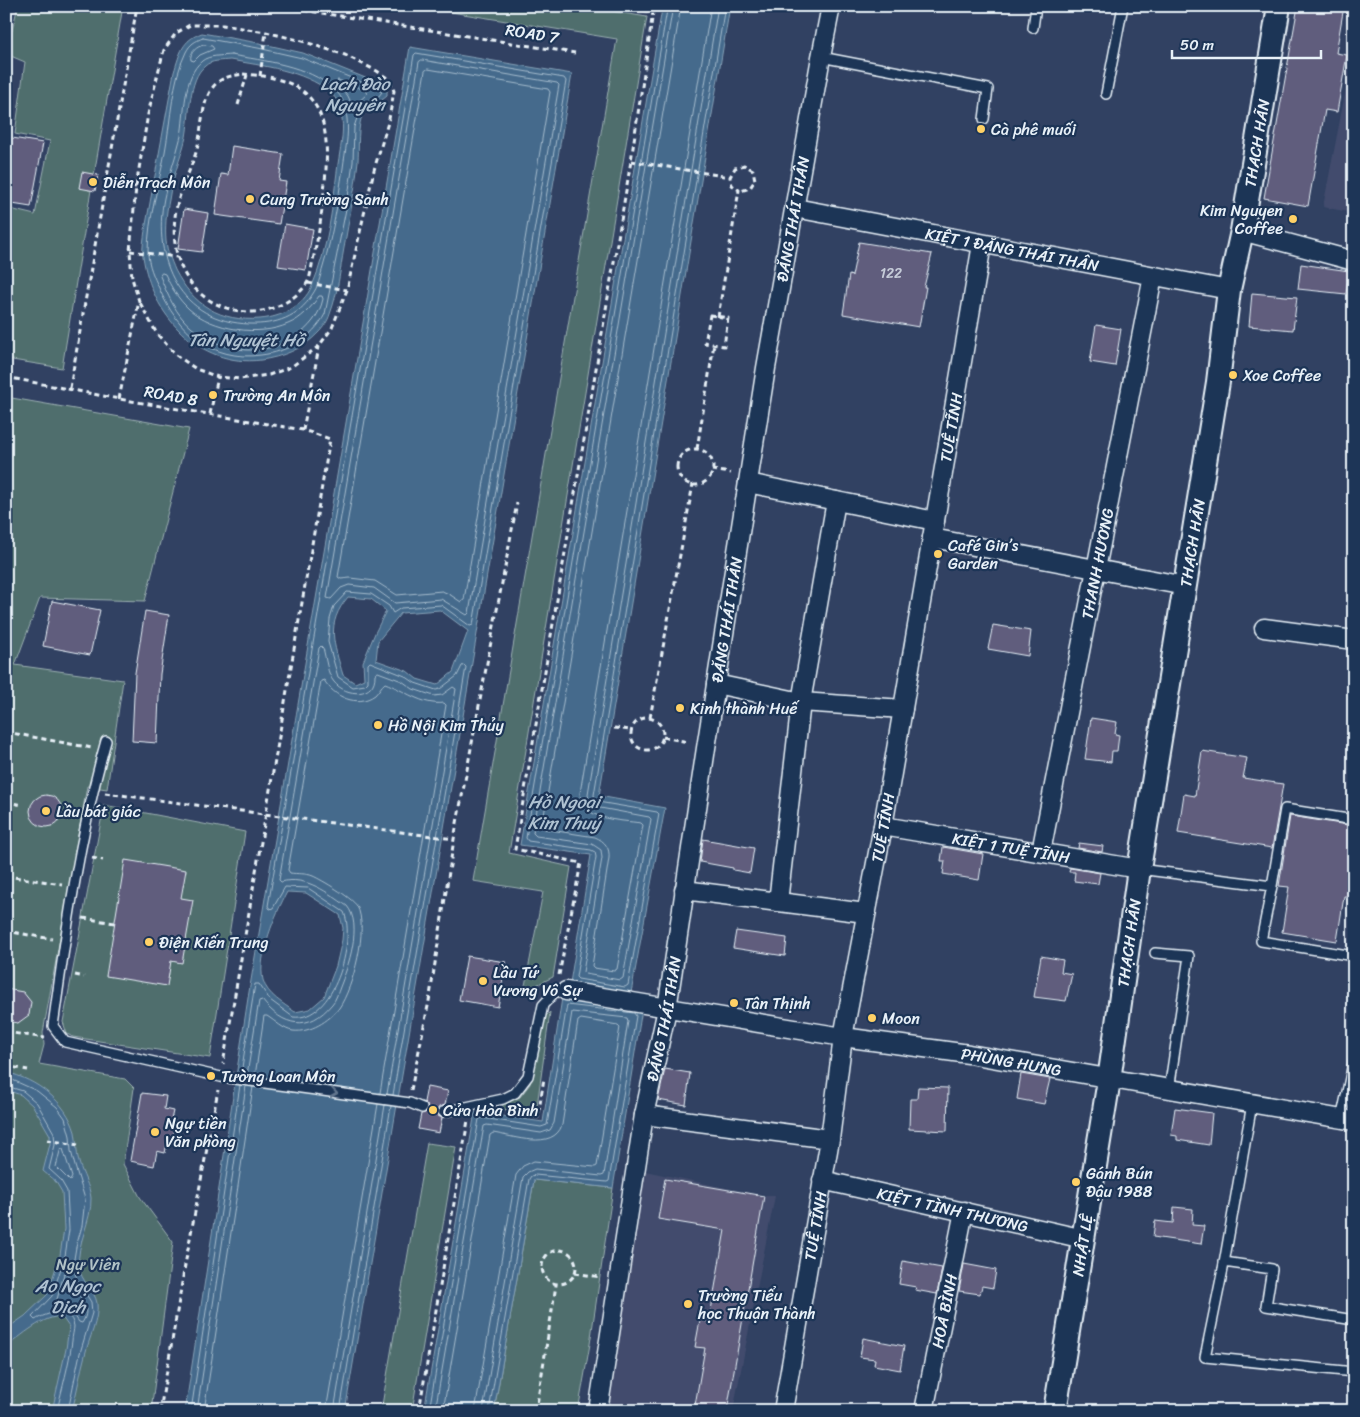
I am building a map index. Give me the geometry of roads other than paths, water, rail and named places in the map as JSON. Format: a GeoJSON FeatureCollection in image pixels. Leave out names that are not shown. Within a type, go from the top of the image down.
{"type":"FeatureCollection","features":[{"type":"Feature","properties":{"kind":"street","name":"ĐẶNG THÁI THÂN"},"geometry":{"type":"LineString","coordinates":[[598,1411],[644,1114],[667,1009],[716,684],[743,478],[766,368],[831,6]]}},
{"type":"Feature","properties":{"kind":"street","name":"THẠCH HÃN"},"geometry":{"type":"LineString","coordinates":[[1109,1080],[1138,869],[1218,382],[1229,290],[1242,232],[1279,6]]}},
{"type":"Feature","properties":{"kind":"street","name":"KIỆT 1 ĐẶNG THÁI THÂN"},"geometry":{"type":"LineString","coordinates":[[795,208],[1229,290]]}},
{"type":"Feature","properties":{"kind":"street"},"geometry":{"type":"LineString","coordinates":[[1242,232],[1354,261]]}},
{"type":"Feature","properties":{"kind":"street","name":"TUỆ TĨNH"},"geometry":{"type":"LineString","coordinates":[[782,1411],[830,1139],[843,1037],[883,826],[982,244]]}},
{"type":"Feature","properties":{"kind":"street","name":"THANH HƯƠNG"},"geometry":{"type":"LineString","coordinates":[[1041,852],[1153,276]]}},
{"type":"Feature","properties":{"kind":"street"},"geometry":{"type":"LineString","coordinates":[[743,478],[836,501],[934,530],[1096,570],[1185,586]]}},
{"type":"Feature","properties":{"kind":"street"},"geometry":{"type":"LineString","coordinates":[[778,902],[801,702],[836,501]]}},
{"type":"Feature","properties":{"kind":"street"},"geometry":{"type":"LineString","coordinates":[[1264,628],[1354,640]]}},
{"type":"Feature","properties":{"kind":"street"},"geometry":{"type":"LineString","coordinates":[[716,684],[801,702],[903,709]]}},
{"type":"Feature","properties":{"kind":"street","name":"KIỆT 1 TUỆ TĨNH"},"geometry":{"type":"LineString","coordinates":[[883,826],[1138,869]]}},
{"type":"Feature","properties":{"kind":"street"},"geometry":{"type":"LineString","coordinates":[[684,890],[866,913]]}},
{"type":"Feature","properties":{"kind":"street","name":"PHÙNG HƯNG"},"geometry":{"type":"LineString","coordinates":[[561,991],[843,1037],[969,1054],[1347,1121]]}},
{"type":"Feature","properties":{"kind":"street","name":"NHẬT LỆ"},"geometry":{"type":"LineString","coordinates":[[1055,1411],[1109,1080]]}},
{"type":"Feature","properties":{"kind":"street"},"geometry":{"type":"LineString","coordinates":[[644,1114],[830,1139]]}},
{"type":"Feature","properties":{"kind":"street","name":"KIỆT 1 TÌNH THƯƠNG"},"geometry":{"type":"LineString","coordinates":[[822,1180],[1084,1238]]}},
{"type":"Feature","properties":{"kind":"street","name":"HOÀ BÌNH"},"geometry":{"type":"LineString","coordinates":[[924,1411],[964,1211]]}},
{"type":"Feature","properties":{"kind":"lane"},"geometry":{"type":"LineString","coordinates":[[1034,28],[1036,6]]}},
{"type":"Feature","properties":{"kind":"lane"},"geometry":{"type":"LineString","coordinates":[[1106,94],[1123,6]]}},
{"type":"Feature","properties":{"kind":"lane"},"geometry":{"type":"LineString","coordinates":[[821,57],[988,89],[984,119]]}},
{"type":"Feature","properties":{"kind":"lane"},"geometry":{"type":"LineString","coordinates":[[106,741],[92,791],[65,942],[53,1026],[65,1042],[221,1077],[410,1103],[422,1108]]}},
{"type":"Feature","properties":{"kind":"lane"},"geometry":{"type":"LineString","coordinates":[[1354,820],[1285,809],[1261,941],[1354,956]]}},
{"type":"Feature","properties":{"kind":"lane"},"geometry":{"type":"LineString","coordinates":[[1138,869],[1272,886]]}},
{"type":"Feature","properties":{"kind":"lane"},"geometry":{"type":"LineString","coordinates":[[1155,953],[1188,956],[1169,1090]]}},
{"type":"Feature","properties":{"kind":"lane"},"geometry":{"type":"LineString","coordinates":[[443,1112],[503,1099],[515,1092],[528,1076],[543,1005],[561,991]]}},
{"type":"Feature","properties":{"kind":"lane"},"geometry":{"type":"LineString","coordinates":[[1347,1121],[1354,1059]]}},
{"type":"Feature","properties":{"kind":"lane"},"geometry":{"type":"LineString","coordinates":[[1252,1104],[1205,1356],[1354,1372]]}},
{"type":"Feature","properties":{"kind":"lane"},"geometry":{"type":"LineString","coordinates":[[1224,1262],[1272,1268],[1266,1306],[1354,1320]]}},
{"type":"Feature","properties":{"kind":"water","name":"Hồ Ngoại Kim Thuỷ"},"geometry":{"type":"Polygon","coordinates":[[[650,6],[730,6],[599,796],[665,808],[631,993],[570,983],[591,855],[520,845],[662,9],[650,6]]]}},
{"type":"Feature","properties":{"kind":"water","name":"Lạch Đào Nguyên"},"geometry":{"type":"Polygon","coordinates":[[[202,33],[303,53],[373,81],[387,90],[387,96],[365,110],[361,118],[354,194],[337,290],[329,317],[320,331],[306,344],[277,357],[261,360],[238,360],[218,355],[199,346],[182,333],[168,317],[156,298],[148,277],[143,256],[145,230],[174,72],[183,48],[195,36],[202,33]],[[230,60],[210,63],[199,72],[195,80],[186,137],[172,184],[168,205],[166,241],[175,270],[190,293],[199,302],[209,309],[232,318],[268,318],[290,310],[303,300],[318,272],[329,226],[342,142],[341,112],[337,101],[330,92],[308,79],[282,70],[230,60]]]}},
{"type":"Feature","properties":{"kind":"water","name":"Hồ Nội Kim Thủy"},"geometry":{"type":"Polygon","coordinates":[[[410,47],[572,74],[345,1411],[185,1411],[248,998],[410,47]],[[348,597],[336,616],[334,634],[343,675],[355,683],[364,679],[363,662],[386,611],[371,599],[348,597]],[[440,610],[401,613],[378,641],[376,660],[407,671],[417,679],[437,685],[453,672],[468,631],[440,610]],[[287,892],[265,947],[262,970],[263,980],[268,990],[276,999],[295,1012],[310,1009],[324,997],[336,966],[343,928],[340,915],[306,893],[287,892]]]}},
{"type":"Feature","properties":{"kind":"water"},"geometry":{"type":"Polygon","coordinates":[[[562,998],[642,1009],[613,1188],[534,1180],[494,1411],[424,1411],[475,1112],[543,1122],[562,998]]]}},
{"type":"Feature","properties":{"kind":"water","name":"Ao Ngọc Dịch"},"geometry":{"type":"Polygon","coordinates":[[[6,1072],[29,1080],[39,1086],[49,1093],[65,1111],[75,1132],[78,1158],[91,1198],[91,1207],[80,1249],[79,1266],[82,1276],[96,1298],[97,1309],[72,1411],[52,1411],[69,1327],[62,1317],[48,1319],[25,1332],[6,1347],[6,1329],[25,1316],[47,1295],[60,1255],[64,1229],[62,1192],[56,1182],[43,1171],[50,1144],[50,1135],[33,1106],[21,1095],[6,1090],[6,1072]]]}},
{"type":"Feature","properties":{"kind":"place","name":"Cà phê muối"},"geometry":{"type":"Point","coordinates":[981,129]}},
{"type":"Feature","properties":{"kind":"place","name":"Diễn Trạch Môn"},"geometry":{"type":"Point","coordinates":[93,182]}},
{"type":"Feature","properties":{"kind":"place","name":"Cung Trường Sanh"},"geometry":{"type":"Point","coordinates":[250,199]}},
{"type":"Feature","properties":{"kind":"place","name":"Kim Nguyen Coffee"},"geometry":{"type":"Point","coordinates":[1293,219]}},
{"type":"Feature","properties":{"kind":"place","name":"Xoe Coffee"},"geometry":{"type":"Point","coordinates":[1233,375]}},
{"type":"Feature","properties":{"kind":"place","name":"Trường An Môn"},"geometry":{"type":"Point","coordinates":[213,395]}},
{"type":"Feature","properties":{"kind":"place","name":"Café Gin’s Garden"},"geometry":{"type":"Point","coordinates":[938,554]}},
{"type":"Feature","properties":{"kind":"place","name":"Kinh thành Huế"},"geometry":{"type":"Point","coordinates":[680,708]}},
{"type":"Feature","properties":{"kind":"place","name":"Hồ Nội Kim Thủy"},"geometry":{"type":"Point","coordinates":[378,725]}},
{"type":"Feature","properties":{"kind":"place","name":"Lầu bát giác"},"geometry":{"type":"Point","coordinates":[46,811]}},
{"type":"Feature","properties":{"kind":"place","name":"Điện Kiến Trung"},"geometry":{"type":"Point","coordinates":[149,942]}},
{"type":"Feature","properties":{"kind":"place","name":"Lầu Tứ Vương Vô Sự"},"geometry":{"type":"Point","coordinates":[483,981]}},
{"type":"Feature","properties":{"kind":"place","name":"Tân Thịnh"},"geometry":{"type":"Point","coordinates":[734,1003]}},
{"type":"Feature","properties":{"kind":"place","name":"Moon"},"geometry":{"type":"Point","coordinates":[872,1018]}},
{"type":"Feature","properties":{"kind":"place","name":"Tường Loan Môn"},"geometry":{"type":"Point","coordinates":[211,1076]}},
{"type":"Feature","properties":{"kind":"place","name":"Cửa Hòa Bình"},"geometry":{"type":"Point","coordinates":[433,1110]}},
{"type":"Feature","properties":{"kind":"place","name":"Ngự tiền Văn phòng"},"geometry":{"type":"Point","coordinates":[155,1132]}},
{"type":"Feature","properties":{"kind":"place","name":"Gánh Bún Đậu 1988"},"geometry":{"type":"Point","coordinates":[1076,1182]}},
{"type":"Feature","properties":{"kind":"place","name":"Trường Tiểu học Thuận Thành"},"geometry":{"type":"Point","coordinates":[688,1304]}},
{"type":"Feature","properties":{"kind":"water label","name":"Tân Nguyệt Hồ"},"geometry":{"type":"Point","coordinates":[246,340]}},
{"type":"Feature","properties":{"kind":"park label","name":"Ngự Viên"},"geometry":{"type":"Point","coordinates":[88,1264]}}]}
